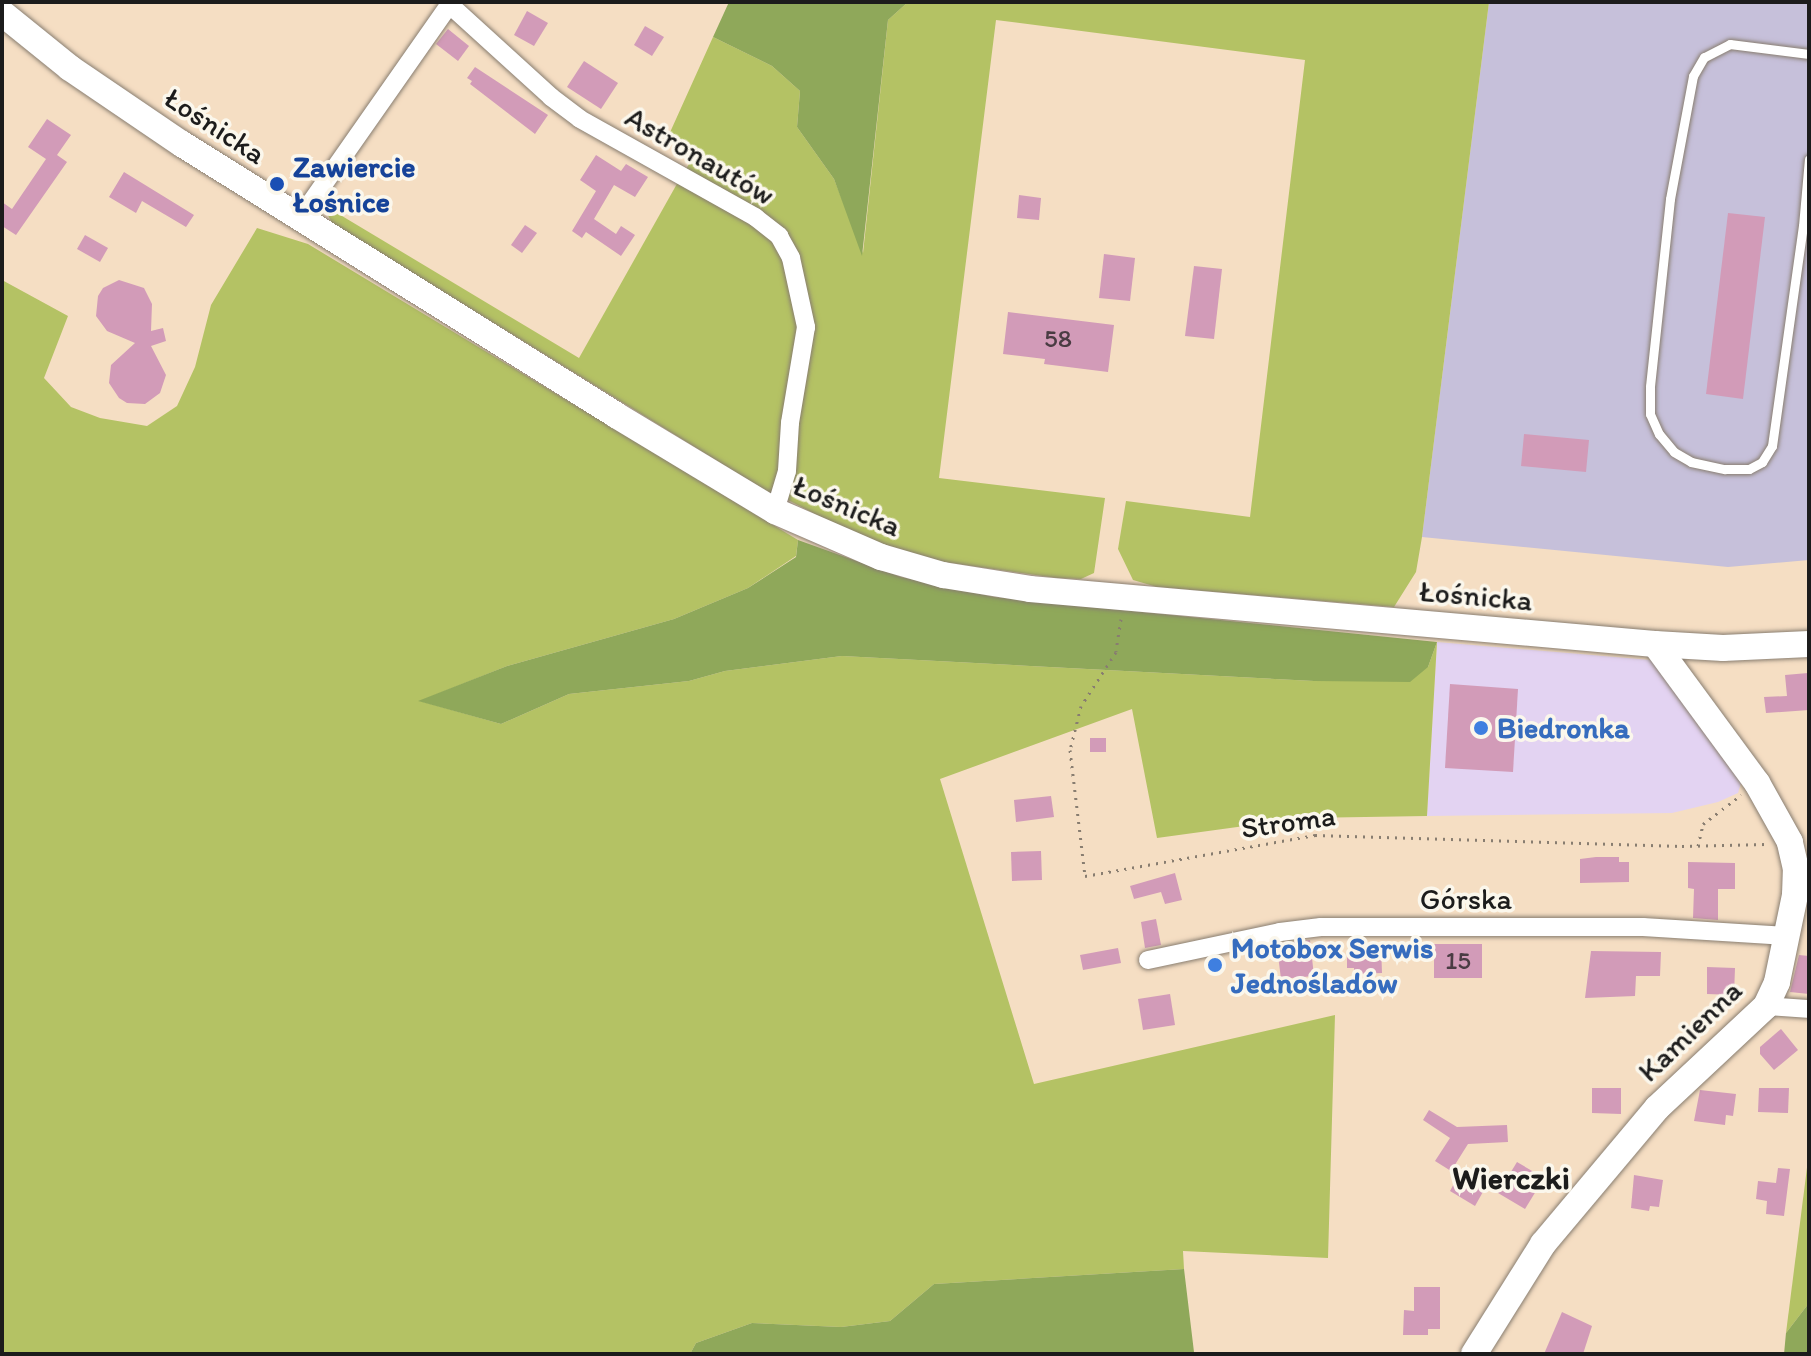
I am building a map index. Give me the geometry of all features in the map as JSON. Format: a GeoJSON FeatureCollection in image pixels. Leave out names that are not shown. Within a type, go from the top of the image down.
{"type":"FeatureCollection","features":[{"type":"Feature","properties":{"kind":"street","name":"Astronautów"},"geometry":{"type":"LineString","coordinates":[[300,218],[450,3],[551,97],[580,119],[755,217],[779,236],[791,258],[806,327],[790,423],[787,471],[775,511]]}},
{"type":"Feature","properties":{"kind":"street","name":"Łośnicka"},"geometry":{"type":"LineString","coordinates":[[2,13],[104,93],[300,218],[775,511],[881,557],[943,575],[1030,589],[1122,598],[1655,644],[1723,648],[1809,644]]}},
{"type":"Feature","properties":{"kind":"street","name":"Kamienna"},"geometry":{"type":"LineString","coordinates":[[1474,1354],[1543,1244],[1657,1108],[1766,1006],[1777,982],[1796,869],[1790,842],[1757,783],[1655,644]]}},
{"type":"Feature","properties":{"kind":"street","name":"Górska"},"geometry":{"type":"LineString","coordinates":[[1148,960],[1280,932],[1321,927],[1643,927],[1787,936]]}},
{"type":"Feature","properties":{"kind":"street"},"geometry":{"type":"LineString","coordinates":[[1766,1006],[1809,1009]]}},
{"type":"Feature","properties":{"kind":"lane"},"geometry":{"type":"LineString","coordinates":[[1809,54],[1730,44],[1704,57],[1693,76],[1670,199],[1650,387],[1653,424],[1667,445],[1682,458],[1705,466],[1741,470],[1756,466],[1767,455],[1806,226],[1809,159]]}},
{"type":"Feature","properties":{"kind":"path","name":"Stroma"},"geometry":{"type":"LineString","coordinates":[[1122,598],[1116,652],[1081,706],[1070,750],[1085,876],[1327,834],[1698,846],[1790,842]]}},
{"type":"Feature","properties":{"kind":"path"},"geometry":{"type":"LineString","coordinates":[[1698,846],[1703,824],[1757,783]]}},
{"type":"Feature","properties":{"kind":"shaded area"},"geometry":{"type":"Polygon","coordinates":[[[1489,2],[1809,2],[1809,560],[1728,567],[1422,537],[1489,2]]]}},
{"type":"Feature","properties":{"kind":"shaded area"},"geometry":{"type":"Polygon","coordinates":[[[1437,642],[1651,660],[1741,783],[1738,793],[1718,802],[1672,813],[1427,816],[1437,642]]]}},
{"type":"Feature","properties":{"kind":"green space"},"geometry":{"type":"Polygon","coordinates":[[[729,2],[908,2],[888,20],[862,256],[834,179],[797,127],[800,91],[772,66],[713,37],[729,2]]]}},
{"type":"Feature","properties":{"kind":"green space"},"geometry":{"type":"Polygon","coordinates":[[[908,2],[1489,2],[1422,537],[1416,572],[1394,607],[1157,587],[1133,580],[1118,549],[1126,501],[1250,517],[1305,60],[996,20],[939,478],[1105,498],[1094,573],[1081,579],[1057,578],[923,559],[877,546],[788,500],[810,333],[795,253],[685,171],[694,155],[667,139],[713,37],[772,66],[800,91],[797,127],[834,179],[863,253],[888,20],[908,2]]]}},
{"type":"Feature","properties":{"kind":"green space"},"geometry":{"type":"Polygon","coordinates":[[[678,182],[762,231],[777,246],[789,267],[800,333],[785,459],[771,494],[332,223],[322,204],[579,358],[678,182]]]}},
{"type":"Feature","properties":{"kind":"green space"},"geometry":{"type":"Polygon","coordinates":[[[257,228],[308,244],[798,540],[796,556],[748,588],[674,619],[507,666],[420,701],[501,724],[569,694],[689,681],[725,671],[842,656],[1314,681],[1428,667],[1437,642],[1427,816],[1303,818],[1157,838],[1132,709],[940,779],[1034,1084],[1335,1015],[1328,1258],[1183,1251],[1184,1269],[934,1284],[890,1321],[841,1327],[752,1323],[696,1343],[690,1354],[2,1354],[2,280],[68,316],[44,378],[71,407],[100,418],[147,426],[177,406],[195,367],[211,305],[257,228]]]}},
{"type":"Feature","properties":{"kind":"green space"},"geometry":{"type":"Polygon","coordinates":[[[798,540],[901,577],[994,597],[1437,642],[1428,667],[1410,682],[1314,681],[842,656],[725,671],[689,681],[569,694],[501,724],[418,701],[507,666],[674,619],[748,588],[796,557],[798,540]]]}},
{"type":"Feature","properties":{"kind":"green space"},"geometry":{"type":"Polygon","coordinates":[[[1809,1152],[1809,1303],[1786,1333],[1809,1152]]]}},
{"type":"Feature","properties":{"kind":"green space"},"geometry":{"type":"Polygon","coordinates":[[[1184,1269],[1194,1352],[690,1354],[696,1343],[752,1323],[841,1327],[890,1321],[934,1284],[1184,1269]]]}},
{"type":"Feature","properties":{"kind":"green space"},"geometry":{"type":"Polygon","coordinates":[[[1809,1303],[1809,1354],[1784,1354],[1786,1333],[1809,1303]]]}},
{"type":"Feature","properties":{"kind":"green space"},"geometry":{"type":"Polygon","coordinates":[[[979,1353],[1194,1354],[878,1354],[979,1353]]]}},
{"type":"Feature","properties":{"kind":"building"},"geometry":{"type":"Polygon","coordinates":[[[527,11],[548,23],[534,46],[514,35],[527,11]]]}},
{"type":"Feature","properties":{"kind":"building"},"geometry":{"type":"Polygon","coordinates":[[[645,26],[664,37],[652,56],[634,45],[645,26]]]}},
{"type":"Feature","properties":{"kind":"building"},"geometry":{"type":"Polygon","coordinates":[[[448,29],[469,46],[458,61],[436,44],[448,29]]]}},
{"type":"Feature","properties":{"kind":"building"},"geometry":{"type":"Polygon","coordinates":[[[584,61],[618,83],[601,109],[567,87],[584,61]]]}},
{"type":"Feature","properties":{"kind":"building"},"geometry":{"type":"Polygon","coordinates":[[[475,67],[548,115],[535,134],[470,84],[472,81],[467,78],[475,67]]]}},
{"type":"Feature","properties":{"kind":"building"},"geometry":{"type":"Polygon","coordinates":[[[47,119],[71,135],[57,155],[67,162],[16,235],[2,226],[2,202],[12,209],[46,159],[28,147],[47,119]]]}},
{"type":"Feature","properties":{"kind":"building"},"geometry":{"type":"Polygon","coordinates":[[[596,155],[621,171],[626,164],[648,177],[635,197],[614,185],[594,219],[616,234],[621,226],[635,235],[621,256],[586,232],[582,238],[572,231],[596,191],[580,180],[596,155]]]}},
{"type":"Feature","properties":{"kind":"building"},"geometry":{"type":"Polygon","coordinates":[[[124,172],[194,215],[186,227],[142,201],[136,213],[109,197],[124,172]]]}},
{"type":"Feature","properties":{"kind":"building"},"geometry":{"type":"Polygon","coordinates":[[[1019,195],[1041,198],[1039,220],[1017,218],[1019,195]]]}},
{"type":"Feature","properties":{"kind":"building"},"geometry":{"type":"Polygon","coordinates":[[[1728,213],[1765,217],[1743,399],[1706,394],[1728,213]]]}},
{"type":"Feature","properties":{"kind":"building"},"geometry":{"type":"Polygon","coordinates":[[[525,225],[537,233],[522,253],[511,245],[525,225]]]}},
{"type":"Feature","properties":{"kind":"building"},"geometry":{"type":"Polygon","coordinates":[[[85,235],[108,248],[100,262],[77,249],[85,235]]]}},
{"type":"Feature","properties":{"kind":"building"},"geometry":{"type":"Polygon","coordinates":[[[1104,254],[1135,258],[1130,301],[1099,298],[1104,254]]]}},
{"type":"Feature","properties":{"kind":"building"},"geometry":{"type":"Polygon","coordinates":[[[1194,266],[1222,269],[1214,339],[1185,336],[1194,266]]]}},
{"type":"Feature","properties":{"kind":"building"},"geometry":{"type":"Polygon","coordinates":[[[119,280],[144,288],[152,304],[151,331],[163,328],[166,341],[151,346],[166,375],[160,393],[145,404],[127,403],[119,398],[109,383],[111,365],[135,343],[107,331],[96,316],[98,296],[103,288],[119,280]]]}},
{"type":"Feature","properties":{"kind":"building"},"geometry":{"type":"Polygon","coordinates":[[[1008,312],[1114,325],[1108,372],[1044,364],[1045,359],[1003,354],[1008,312]]]}},
{"type":"Feature","properties":{"kind":"building"},"geometry":{"type":"Polygon","coordinates":[[[1524,434],[1589,440],[1586,472],[1521,466],[1524,434]]]}},
{"type":"Feature","properties":{"kind":"building"},"geometry":{"type":"Polygon","coordinates":[[[1808,673],[1809,710],[1766,713],[1764,697],[1787,696],[1785,675],[1808,673]]]}},
{"type":"Feature","properties":{"kind":"building","name":"Biedronka"},"geometry":{"type":"Polygon","coordinates":[[[1450,684],[1518,689],[1513,772],[1445,768],[1450,684]]]}},
{"type":"Feature","properties":{"kind":"building"},"geometry":{"type":"Polygon","coordinates":[[[1090,738],[1106,738],[1106,752],[1090,752],[1090,738]]]}},
{"type":"Feature","properties":{"kind":"building"},"geometry":{"type":"Polygon","coordinates":[[[1051,796],[1054,817],[1016,822],[1014,800],[1051,796]]]}},
{"type":"Feature","properties":{"kind":"building"},"geometry":{"type":"Polygon","coordinates":[[[1041,851],[1042,880],[1012,881],[1011,852],[1041,851]]]}},
{"type":"Feature","properties":{"kind":"building"},"geometry":{"type":"Polygon","coordinates":[[[1619,857],[1619,862],[1629,862],[1629,882],[1580,883],[1580,859],[1619,857]]]}},
{"type":"Feature","properties":{"kind":"building"},"geometry":{"type":"Polygon","coordinates":[[[1688,862],[1735,863],[1735,889],[1718,889],[1718,920],[1693,918],[1694,889],[1688,888],[1688,862]]]}},
{"type":"Feature","properties":{"kind":"building"},"geometry":{"type":"Polygon","coordinates":[[[1175,873],[1182,900],[1165,904],[1161,892],[1134,899],[1130,886],[1175,873]]]}},
{"type":"Feature","properties":{"kind":"building"},"geometry":{"type":"Polygon","coordinates":[[[1156,919],[1161,945],[1145,948],[1141,922],[1156,919]]]}},
{"type":"Feature","properties":{"kind":"building"},"geometry":{"type":"Polygon","coordinates":[[[1310,940],[1314,976],[1281,979],[1278,955],[1287,954],[1286,943],[1310,940]]]}},
{"type":"Feature","properties":{"kind":"building"},"geometry":{"type":"Polygon","coordinates":[[[1434,944],[1482,944],[1482,978],[1434,978],[1434,944]]]}},
{"type":"Feature","properties":{"kind":"building"},"geometry":{"type":"Polygon","coordinates":[[[1381,945],[1382,973],[1354,974],[1354,968],[1347,968],[1347,950],[1355,949],[1355,946],[1381,945]]]}},
{"type":"Feature","properties":{"kind":"building"},"geometry":{"type":"Polygon","coordinates":[[[1118,948],[1121,963],[1083,970],[1080,955],[1118,948]]]}},
{"type":"Feature","properties":{"kind":"building"},"geometry":{"type":"Polygon","coordinates":[[[1591,951],[1661,952],[1660,976],[1636,976],[1635,996],[1585,998],[1591,951]]]}},
{"type":"Feature","properties":{"kind":"building"},"geometry":{"type":"Polygon","coordinates":[[[1799,955],[1809,956],[1809,994],[1790,992],[1799,955]]]}},
{"type":"Feature","properties":{"kind":"building"},"geometry":{"type":"Polygon","coordinates":[[[1707,967],[1735,968],[1734,995],[1707,994],[1707,967]]]}},
{"type":"Feature","properties":{"kind":"building"},"geometry":{"type":"Polygon","coordinates":[[[1170,994],[1175,1025],[1143,1030],[1138,999],[1170,994]]]}},
{"type":"Feature","properties":{"kind":"building"},"geometry":{"type":"Polygon","coordinates":[[[1781,1029],[1798,1050],[1774,1070],[1760,1054],[1760,1047],[1781,1029]]]}},
{"type":"Feature","properties":{"kind":"building"},"geometry":{"type":"Polygon","coordinates":[[[1592,1088],[1621,1088],[1621,1114],[1592,1113],[1592,1088]]]}},
{"type":"Feature","properties":{"kind":"building"},"geometry":{"type":"Polygon","coordinates":[[[1759,1088],[1789,1088],[1788,1113],[1758,1112],[1759,1088]]]}},
{"type":"Feature","properties":{"kind":"building"},"geometry":{"type":"Polygon","coordinates":[[[1700,1090],[1736,1094],[1733,1116],[1726,1115],[1725,1125],[1694,1121],[1700,1090]]]}},
{"type":"Feature","properties":{"kind":"building"},"geometry":{"type":"Polygon","coordinates":[[[1429,1110],[1457,1127],[1507,1125],[1508,1142],[1468,1144],[1451,1171],[1435,1161],[1450,1138],[1423,1120],[1429,1110]]]}},
{"type":"Feature","properties":{"kind":"building"},"geometry":{"type":"Polygon","coordinates":[[[1517,1162],[1544,1178],[1525,1209],[1498,1193],[1517,1162]]]}},
{"type":"Feature","properties":{"kind":"building"},"geometry":{"type":"Polygon","coordinates":[[[1778,1168],[1790,1169],[1784,1216],[1766,1214],[1767,1201],[1756,1199],[1758,1181],[1776,1183],[1778,1168]]]}},
{"type":"Feature","properties":{"kind":"building"},"geometry":{"type":"Polygon","coordinates":[[[1634,1175],[1663,1180],[1659,1207],[1650,1206],[1649,1211],[1631,1208],[1634,1175]]]}},
{"type":"Feature","properties":{"kind":"building"},"geometry":{"type":"Polygon","coordinates":[[[1458,1176],[1484,1190],[1475,1206],[1450,1191],[1458,1176]]]}},
{"type":"Feature","properties":{"kind":"building"},"geometry":{"type":"Polygon","coordinates":[[[1414,1287],[1440,1287],[1440,1329],[1428,1329],[1428,1335],[1403,1335],[1404,1310],[1414,1311],[1414,1287]]]}},
{"type":"Feature","properties":{"kind":"building"},"geometry":{"type":"Polygon","coordinates":[[[1562,1312],[1592,1326],[1583,1354],[1544,1354],[1562,1312]]]}},
{"type":"Feature","properties":{"kind":"place","name":"Zawiercie Łośnice"},"geometry":{"type":"Point","coordinates":[277,184]}},
{"type":"Feature","properties":{"kind":"place","name":"Biedronka"},"geometry":{"type":"Point","coordinates":[1481,728]}},
{"type":"Feature","properties":{"kind":"place","name":"Motobox Serwis Jednośladów"},"geometry":{"type":"Point","coordinates":[1215,965]}},
{"type":"Feature","properties":{"kind":"district","name":"Wierczki"},"geometry":{"type":"Point","coordinates":[1511,1178]}}]}
